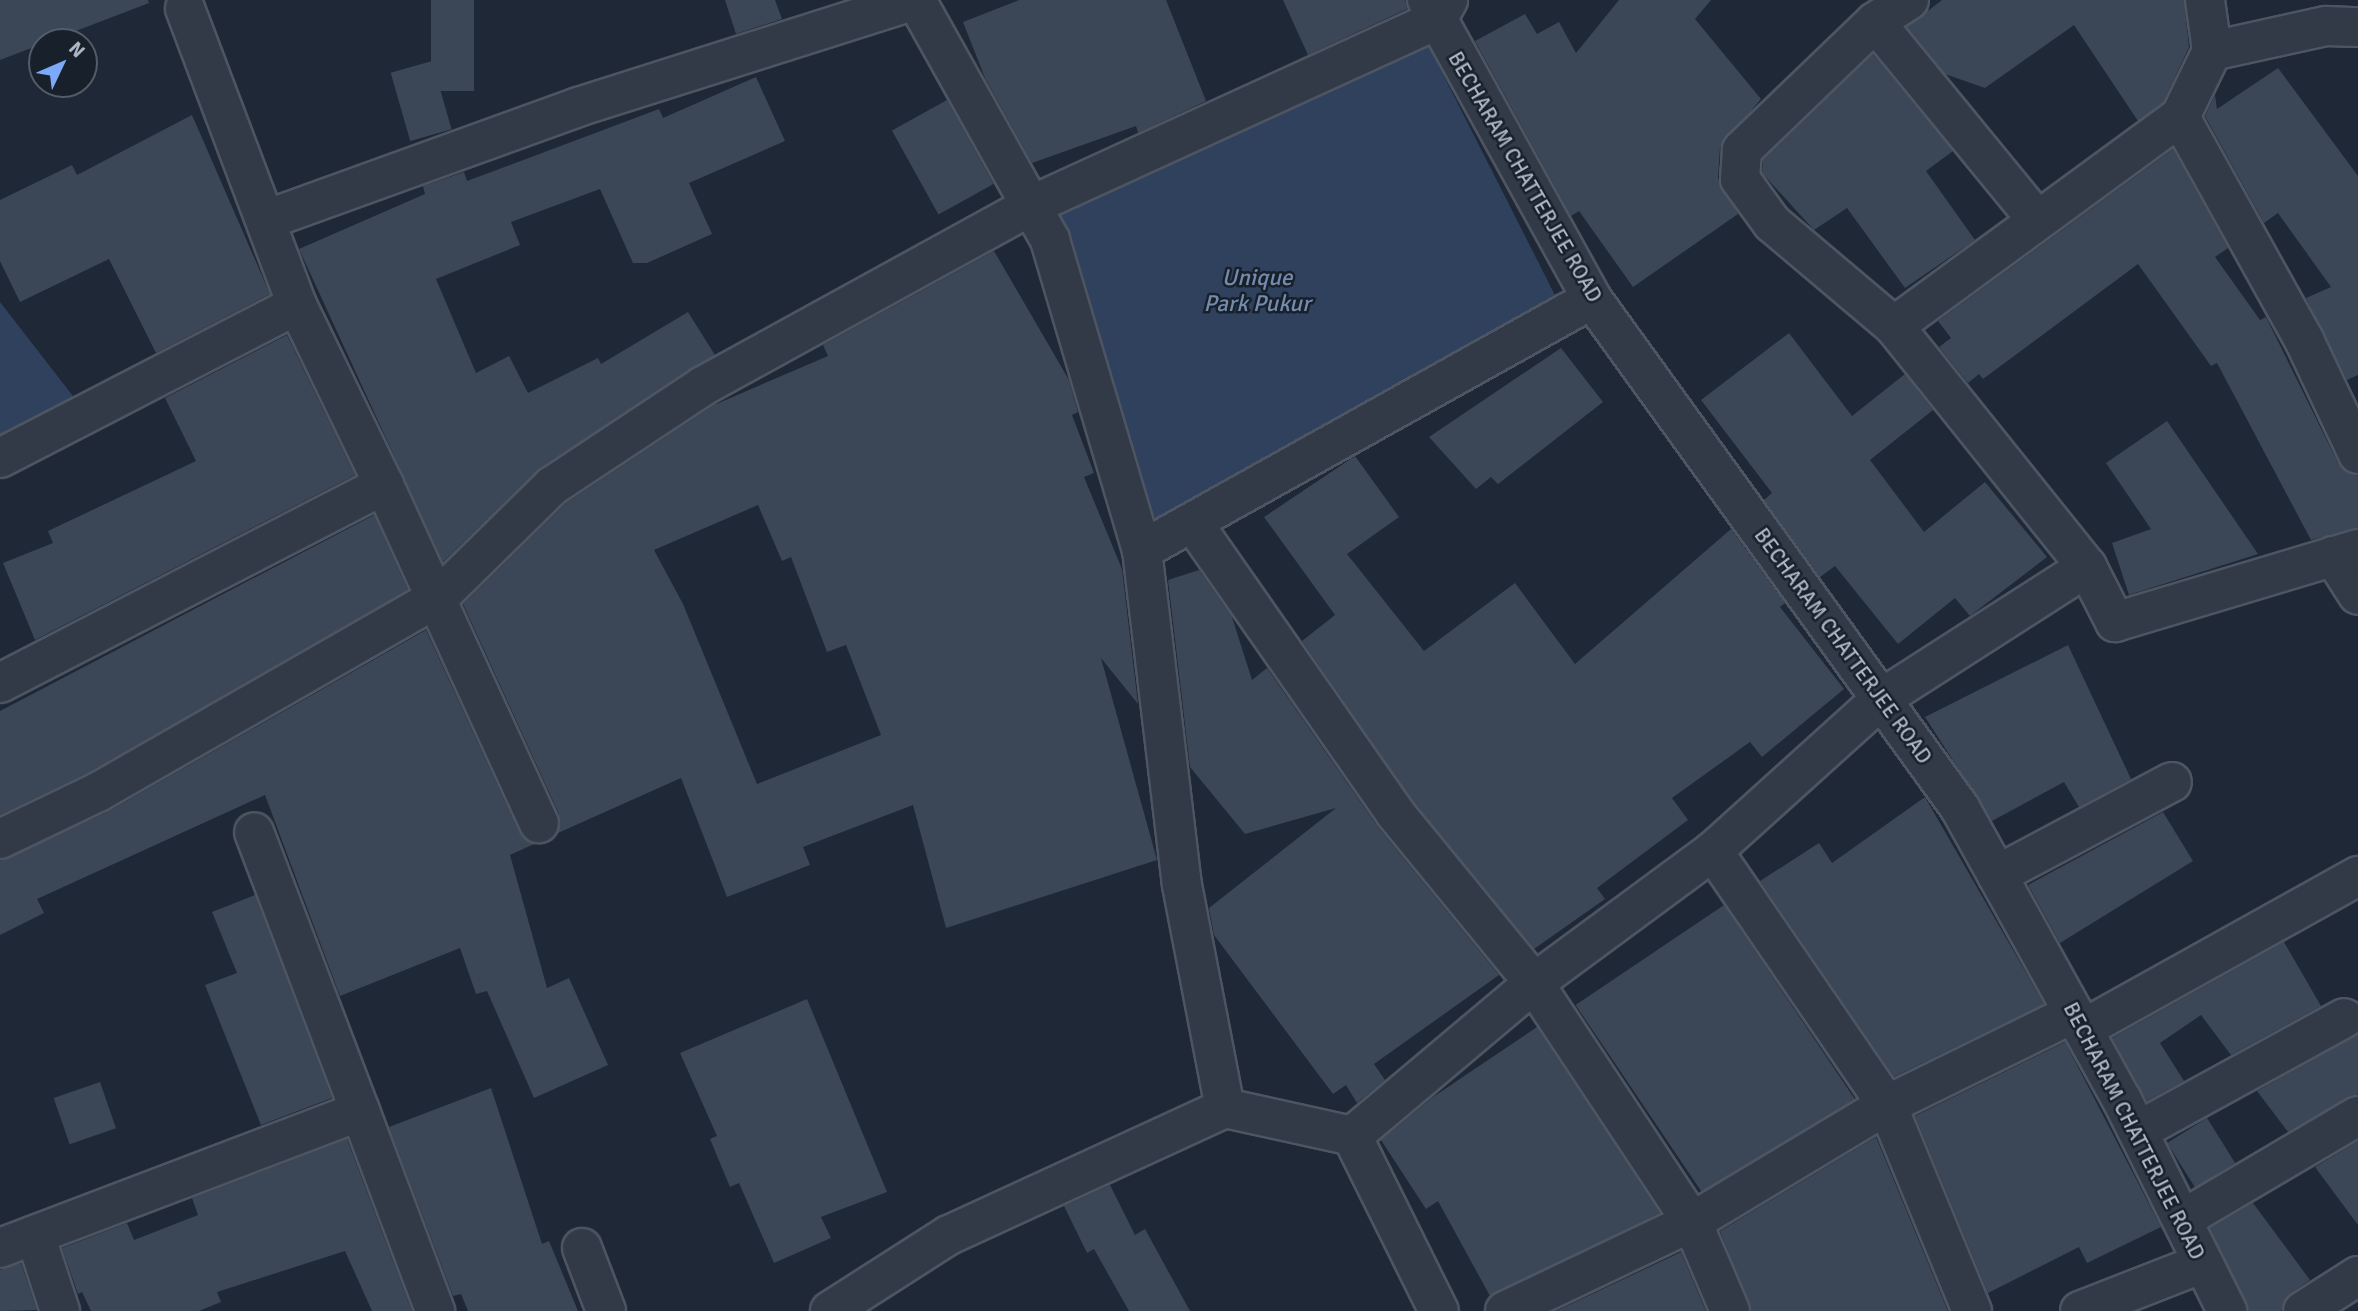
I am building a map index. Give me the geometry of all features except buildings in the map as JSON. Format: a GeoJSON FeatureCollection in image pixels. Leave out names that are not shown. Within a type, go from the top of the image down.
{"type":"FeatureCollection","features":[{"type":"Feature","properties":{"kind":"street"},"geometry":{"type":"LineString","coordinates":[[266,220],[578,107],[915,0],[1049,240],[1142,550],[1182,885],[1225,1108]]}},
{"type":"Feature","properties":{"kind":"street"},"geometry":{"type":"LineString","coordinates":[[1909,0],[1875,22],[1742,150],[1740,179],[1772,223],[1894,326],[2087,567],[2115,622],[2345,552],[2358,595]]}},
{"type":"Feature","properties":{"kind":"street"},"geometry":{"type":"LineString","coordinates":[[1894,326],[2036,219],[2180,117],[2212,51],[2204,0]]}},
{"type":"Feature","properties":{"kind":"street"},"geometry":{"type":"LineString","coordinates":[[0,839],[98,792],[439,597],[563,479],[703,386],[1030,206],[1437,7]]}},
{"type":"Feature","properties":{"kind":"street","name":"BECHARAM CHATTERJEE ROAD"},"geometry":{"type":"LineString","coordinates":[[1437,7],[1592,299],[1960,808],[2138,1131],[2227,1311]]}},
{"type":"Feature","properties":{"kind":"street"},"geometry":{"type":"LineString","coordinates":[[185,8],[297,305],[439,597],[539,823]]}},
{"type":"Feature","properties":{"kind":"street"},"geometry":{"type":"LineString","coordinates":[[1875,22],[2036,219]]}},
{"type":"Feature","properties":{"kind":"street"},"geometry":{"type":"LineString","coordinates":[[2212,51],[2326,26],[2358,27]]}},
{"type":"Feature","properties":{"kind":"street"},"geometry":{"type":"LineString","coordinates":[[2180,117],[2304,340],[2358,454]]}},
{"type":"Feature","properties":{"kind":"street"},"geometry":{"type":"LineString","coordinates":[[1142,550],[1592,299]]}},
{"type":"Feature","properties":{"kind":"street"},"geometry":{"type":"LineString","coordinates":[[0,458],[297,305]]}},
{"type":"Feature","properties":{"kind":"street"},"geometry":{"type":"LineString","coordinates":[[0,683],[384,485]]}},
{"type":"Feature","properties":{"kind":"street"},"geometry":{"type":"LineString","coordinates":[[1194,523],[1395,813],[1534,984],[1692,1222],[1730,1311]]}},
{"type":"Feature","properties":{"kind":"street"},"geometry":{"type":"LineString","coordinates":[[1352,1136],[1534,984],[1713,851],[1881,699],[2087,567]]}},
{"type":"Feature","properties":{"kind":"street"},"geometry":{"type":"LineString","coordinates":[[1997,875],[2172,782]]}},
{"type":"Feature","properties":{"kind":"street"},"geometry":{"type":"LineString","coordinates":[[254,832],[435,1311]]}},
{"type":"Feature","properties":{"kind":"street"},"geometry":{"type":"LineString","coordinates":[[1713,851],[1887,1105],[1972,1311]]}},
{"type":"Feature","properties":{"kind":"street"},"geometry":{"type":"LineString","coordinates":[[1505,1311],[1692,1222],[1887,1105],[2078,1021],[2358,876]]}},
{"type":"Feature","properties":{"kind":"street"},"geometry":{"type":"LineString","coordinates":[[2138,1131],[2344,1018]]}},
{"type":"Feature","properties":{"kind":"street"},"geometry":{"type":"LineString","coordinates":[[830,1311],[949,1235],[1225,1108],[1352,1136]]}},
{"type":"Feature","properties":{"kind":"street"},"geometry":{"type":"LineString","coordinates":[[0,1248],[360,1111]]}},
{"type":"Feature","properties":{"kind":"street"},"geometry":{"type":"LineString","coordinates":[[2183,1219],[2358,1116]]}},
{"type":"Feature","properties":{"kind":"street"},"geometry":{"type":"LineString","coordinates":[[1352,1136],[1439,1311]]}},
{"type":"Feature","properties":{"kind":"street"},"geometry":{"type":"LineString","coordinates":[[35,1235],[60,1311]]}},
{"type":"Feature","properties":{"kind":"street"},"geometry":{"type":"LineString","coordinates":[[582,1248],[606,1311]]}},
{"type":"Feature","properties":{"kind":"street"},"geometry":{"type":"LineString","coordinates":[[2080,1311],[2203,1263]]}},
{"type":"Feature","properties":{"kind":"street"},"geometry":{"type":"LineString","coordinates":[[2303,1311],[2358,1276]]}},
{"type":"Feature","properties":{"kind":"water","name":"Unique Park Pukur"},"geometry":{"type":"Polygon","coordinates":[[[1422,33],[1562,309],[1160,535],[1053,202],[1422,33]]]}},
{"type":"Feature","properties":{"kind":"water"},"geometry":{"type":"Polygon","coordinates":[[[0,302],[76,400],[0,440],[0,302]]]}}]}
